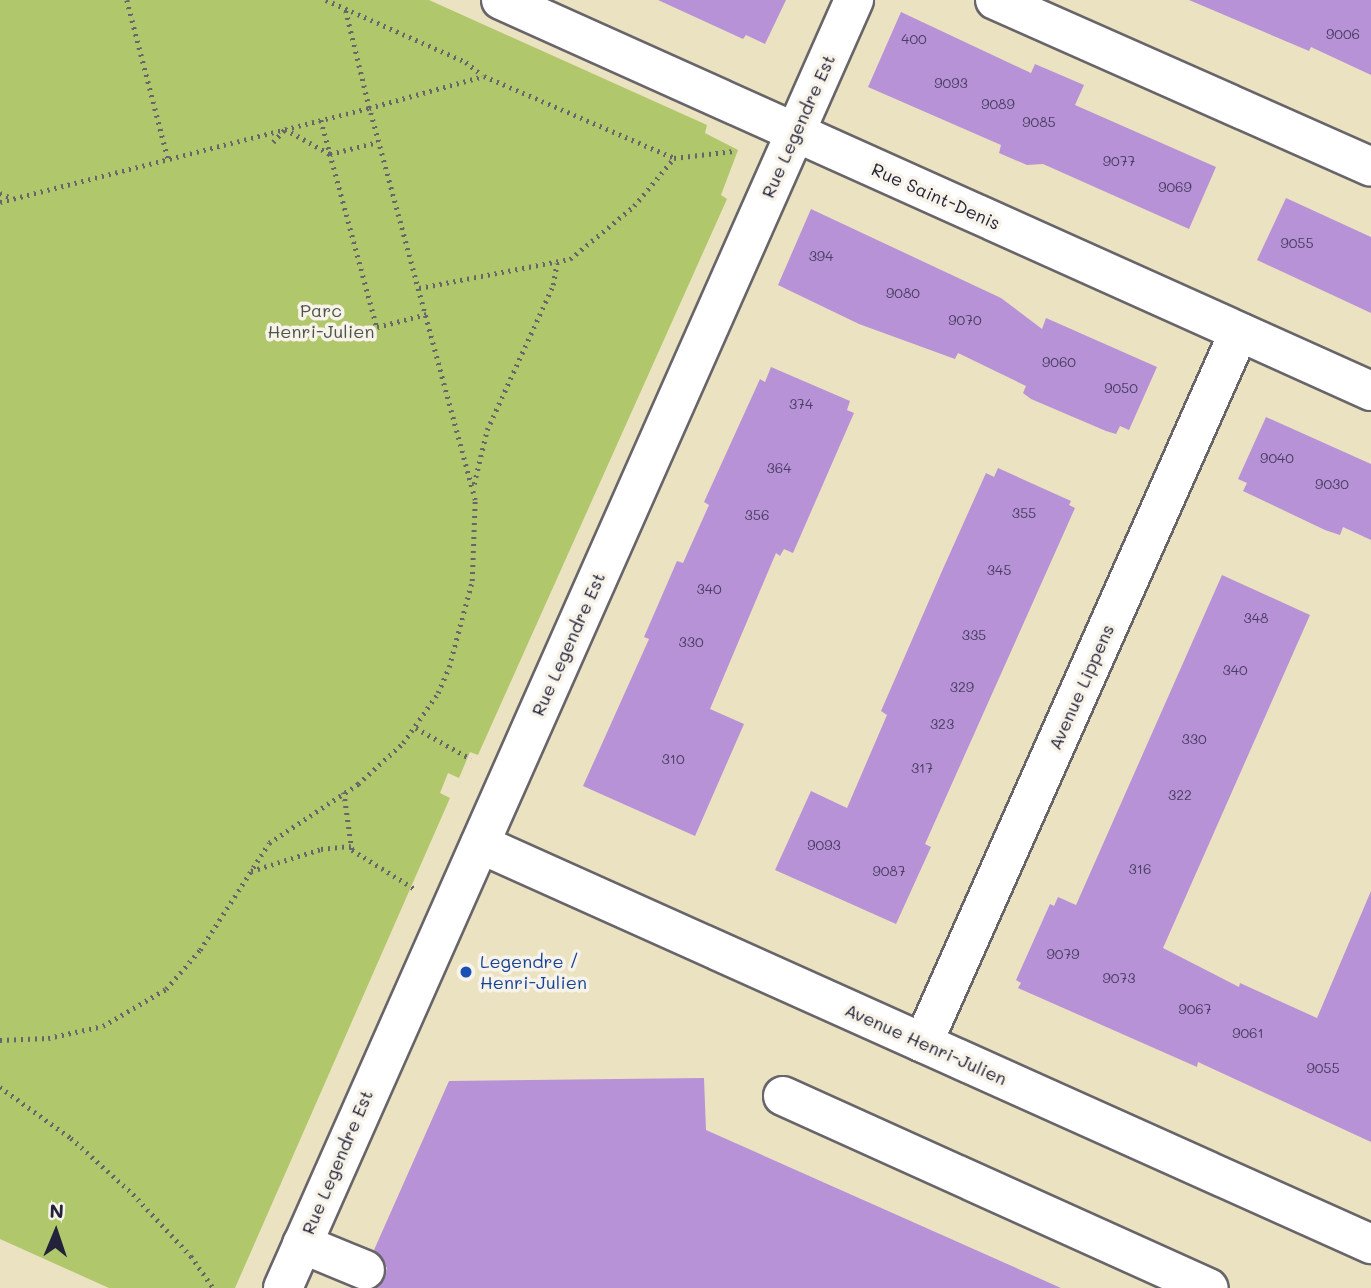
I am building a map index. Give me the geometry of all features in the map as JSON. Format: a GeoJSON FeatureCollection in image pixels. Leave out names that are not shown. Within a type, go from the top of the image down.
{"type":"FeatureCollection","features":[{"type":"Feature","properties":{"kind":"street","name":"Rue Saint-Denis"},"geometry":{"type":"LineString","coordinates":[[501,0],[1371,391]]}},
{"type":"Feature","properties":{"kind":"street","name":"Rue Legendre Est"},"geometry":{"type":"LineString","coordinates":[[283,1288],[854,0]]}},
{"type":"Feature","properties":{"kind":"street"},"geometry":{"type":"LineString","coordinates":[[995,0],[1371,167]]}},
{"type":"Feature","properties":{"kind":"street","name":"Avenue Lippens"},"geometry":{"type":"LineString","coordinates":[[923,1043],[1239,332]]}},
{"type":"Feature","properties":{"kind":"street","name":"Avenue Henri-Julien"},"geometry":{"type":"LineString","coordinates":[[480,844],[1371,1244]]}},
{"type":"Feature","properties":{"kind":"street"},"geometry":{"type":"LineString","coordinates":[[783,1096],[1209,1288]]}},
{"type":"Feature","properties":{"kind":"street"},"geometry":{"type":"LineString","coordinates":[[302,1244],[365,1270]]}},
{"type":"Feature","properties":{"kind":"path"},"geometry":{"type":"LineString","coordinates":[[127,0],[168,159]]}},
{"type":"Feature","properties":{"kind":"path"},"geometry":{"type":"LineString","coordinates":[[326,0],[467,62],[484,76],[674,158],[742,150]]}},
{"type":"Feature","properties":{"kind":"path"},"geometry":{"type":"LineString","coordinates":[[0,1040],[48,1038],[103,1026],[148,1003],[200,950],[250,871],[277,835],[344,792],[416,728],[449,667],[467,611],[475,548],[473,489],[378,142],[345,9]]}},
{"type":"Feature","properties":{"kind":"path"},"geometry":{"type":"LineString","coordinates":[[0,202],[484,76]]}},
{"type":"Feature","properties":{"kind":"path"},"geometry":{"type":"LineString","coordinates":[[321,120],[372,298],[377,327],[427,314]]}},
{"type":"Feature","properties":{"kind":"path"},"geometry":{"type":"LineString","coordinates":[[273,142],[285,129]]}},
{"type":"Feature","properties":{"kind":"path"},"geometry":{"type":"LineString","coordinates":[[285,129],[330,154],[378,142]]}},
{"type":"Feature","properties":{"kind":"path"},"geometry":{"type":"LineString","coordinates":[[419,288],[570,259],[634,206],[674,158]]}},
{"type":"Feature","properties":{"kind":"path"},"geometry":{"type":"LineString","coordinates":[[0,192],[14,199]]}},
{"type":"Feature","properties":{"kind":"path"},"geometry":{"type":"LineString","coordinates":[[473,489],[487,430],[553,285],[557,263]]}},
{"type":"Feature","properties":{"kind":"path"},"geometry":{"type":"LineString","coordinates":[[416,728],[471,759]]}},
{"type":"Feature","properties":{"kind":"path"},"geometry":{"type":"LineString","coordinates":[[344,792],[351,846],[358,858],[415,889]]}},
{"type":"Feature","properties":{"kind":"path"},"geometry":{"type":"LineString","coordinates":[[250,871],[321,849],[351,846]]}},
{"type":"Feature","properties":{"kind":"path"},"geometry":{"type":"LineString","coordinates":[[0,1087],[71,1138],[133,1194],[191,1256],[213,1288]]}},
{"type":"Feature","properties":{"kind":"green space","name":"Parc Henri-Julien"},"geometry":{"type":"Polygon","coordinates":[[[0,0],[429,0],[707,125],[705,133],[738,150],[721,195],[727,199],[478,755],[470,752],[459,778],[448,773],[440,793],[450,798],[235,1288],[109,1288],[0,1239],[0,0]]]}},
{"type":"Feature","properties":{"kind":"building"},"geometry":{"type":"Polygon","coordinates":[[[658,0],[786,0],[765,44],[746,35],[743,39],[658,0]]]}},
{"type":"Feature","properties":{"kind":"building"},"geometry":{"type":"Polygon","coordinates":[[[1189,0],[1371,0],[1371,75],[1311,47],[1309,51],[1189,0]]]}},
{"type":"Feature","properties":{"kind":"building"},"geometry":{"type":"Polygon","coordinates":[[[901,12],[1031,73],[1035,64],[1084,85],[1075,105],[1216,167],[1189,229],[1043,164],[1027,165],[999,153],[1001,145],[868,87],[901,12]]]}},
{"type":"Feature","properties":{"kind":"building"},"geometry":{"type":"Polygon","coordinates":[[[1286,198],[1371,237],[1371,313],[1257,260],[1286,198]]]}},
{"type":"Feature","properties":{"kind":"building"},"geometry":{"type":"Polygon","coordinates":[[[811,209],[1001,298],[1042,329],[1046,318],[1157,367],[1129,430],[1120,426],[1116,434],[1106,431],[1031,399],[1023,393],[1026,386],[958,353],[955,359],[859,324],[778,285],[811,209]]]}},
{"type":"Feature","properties":{"kind":"building"},"geometry":{"type":"Polygon","coordinates":[[[771,367],[850,401],[847,410],[854,413],[793,553],[784,549],[780,556],[776,553],[710,709],[744,724],[695,836],[583,786],[649,639],[644,637],[677,561],[683,563],[709,505],[704,502],[760,379],[765,382],[771,367]]]}},
{"type":"Feature","properties":{"kind":"building"},"geometry":{"type":"Polygon","coordinates":[[[1266,417],[1371,464],[1371,540],[1343,527],[1340,535],[1325,530],[1243,491],[1247,483],[1238,479],[1266,417]]]}},
{"type":"Feature","properties":{"kind":"building"},"geometry":{"type":"Polygon","coordinates":[[[998,468],[1071,501],[1069,505],[1075,508],[925,844],[931,847],[896,924],[775,870],[811,791],[847,808],[887,715],[881,711],[942,571],[986,473],[994,477],[998,468]]]}},
{"type":"Feature","properties":{"kind":"building"},"geometry":{"type":"Polygon","coordinates":[[[1222,575],[1310,615],[1163,948],[1239,987],[1240,983],[1317,1018],[1371,891],[1371,1142],[1198,1062],[1197,1067],[1018,988],[1021,983],[1016,980],[1050,904],[1054,906],[1058,897],[1076,905],[1222,575]]]}},
{"type":"Feature","properties":{"kind":"building"},"geometry":{"type":"Polygon","coordinates":[[[704,1078],[706,1130],[1061,1288],[377,1288],[387,1268],[374,1250],[449,1081],[704,1078]]]}},
{"type":"Feature","properties":{"kind":"place","name":"Legendre / Henri-Julien"},"geometry":{"type":"Point","coordinates":[466,972]}}]}
